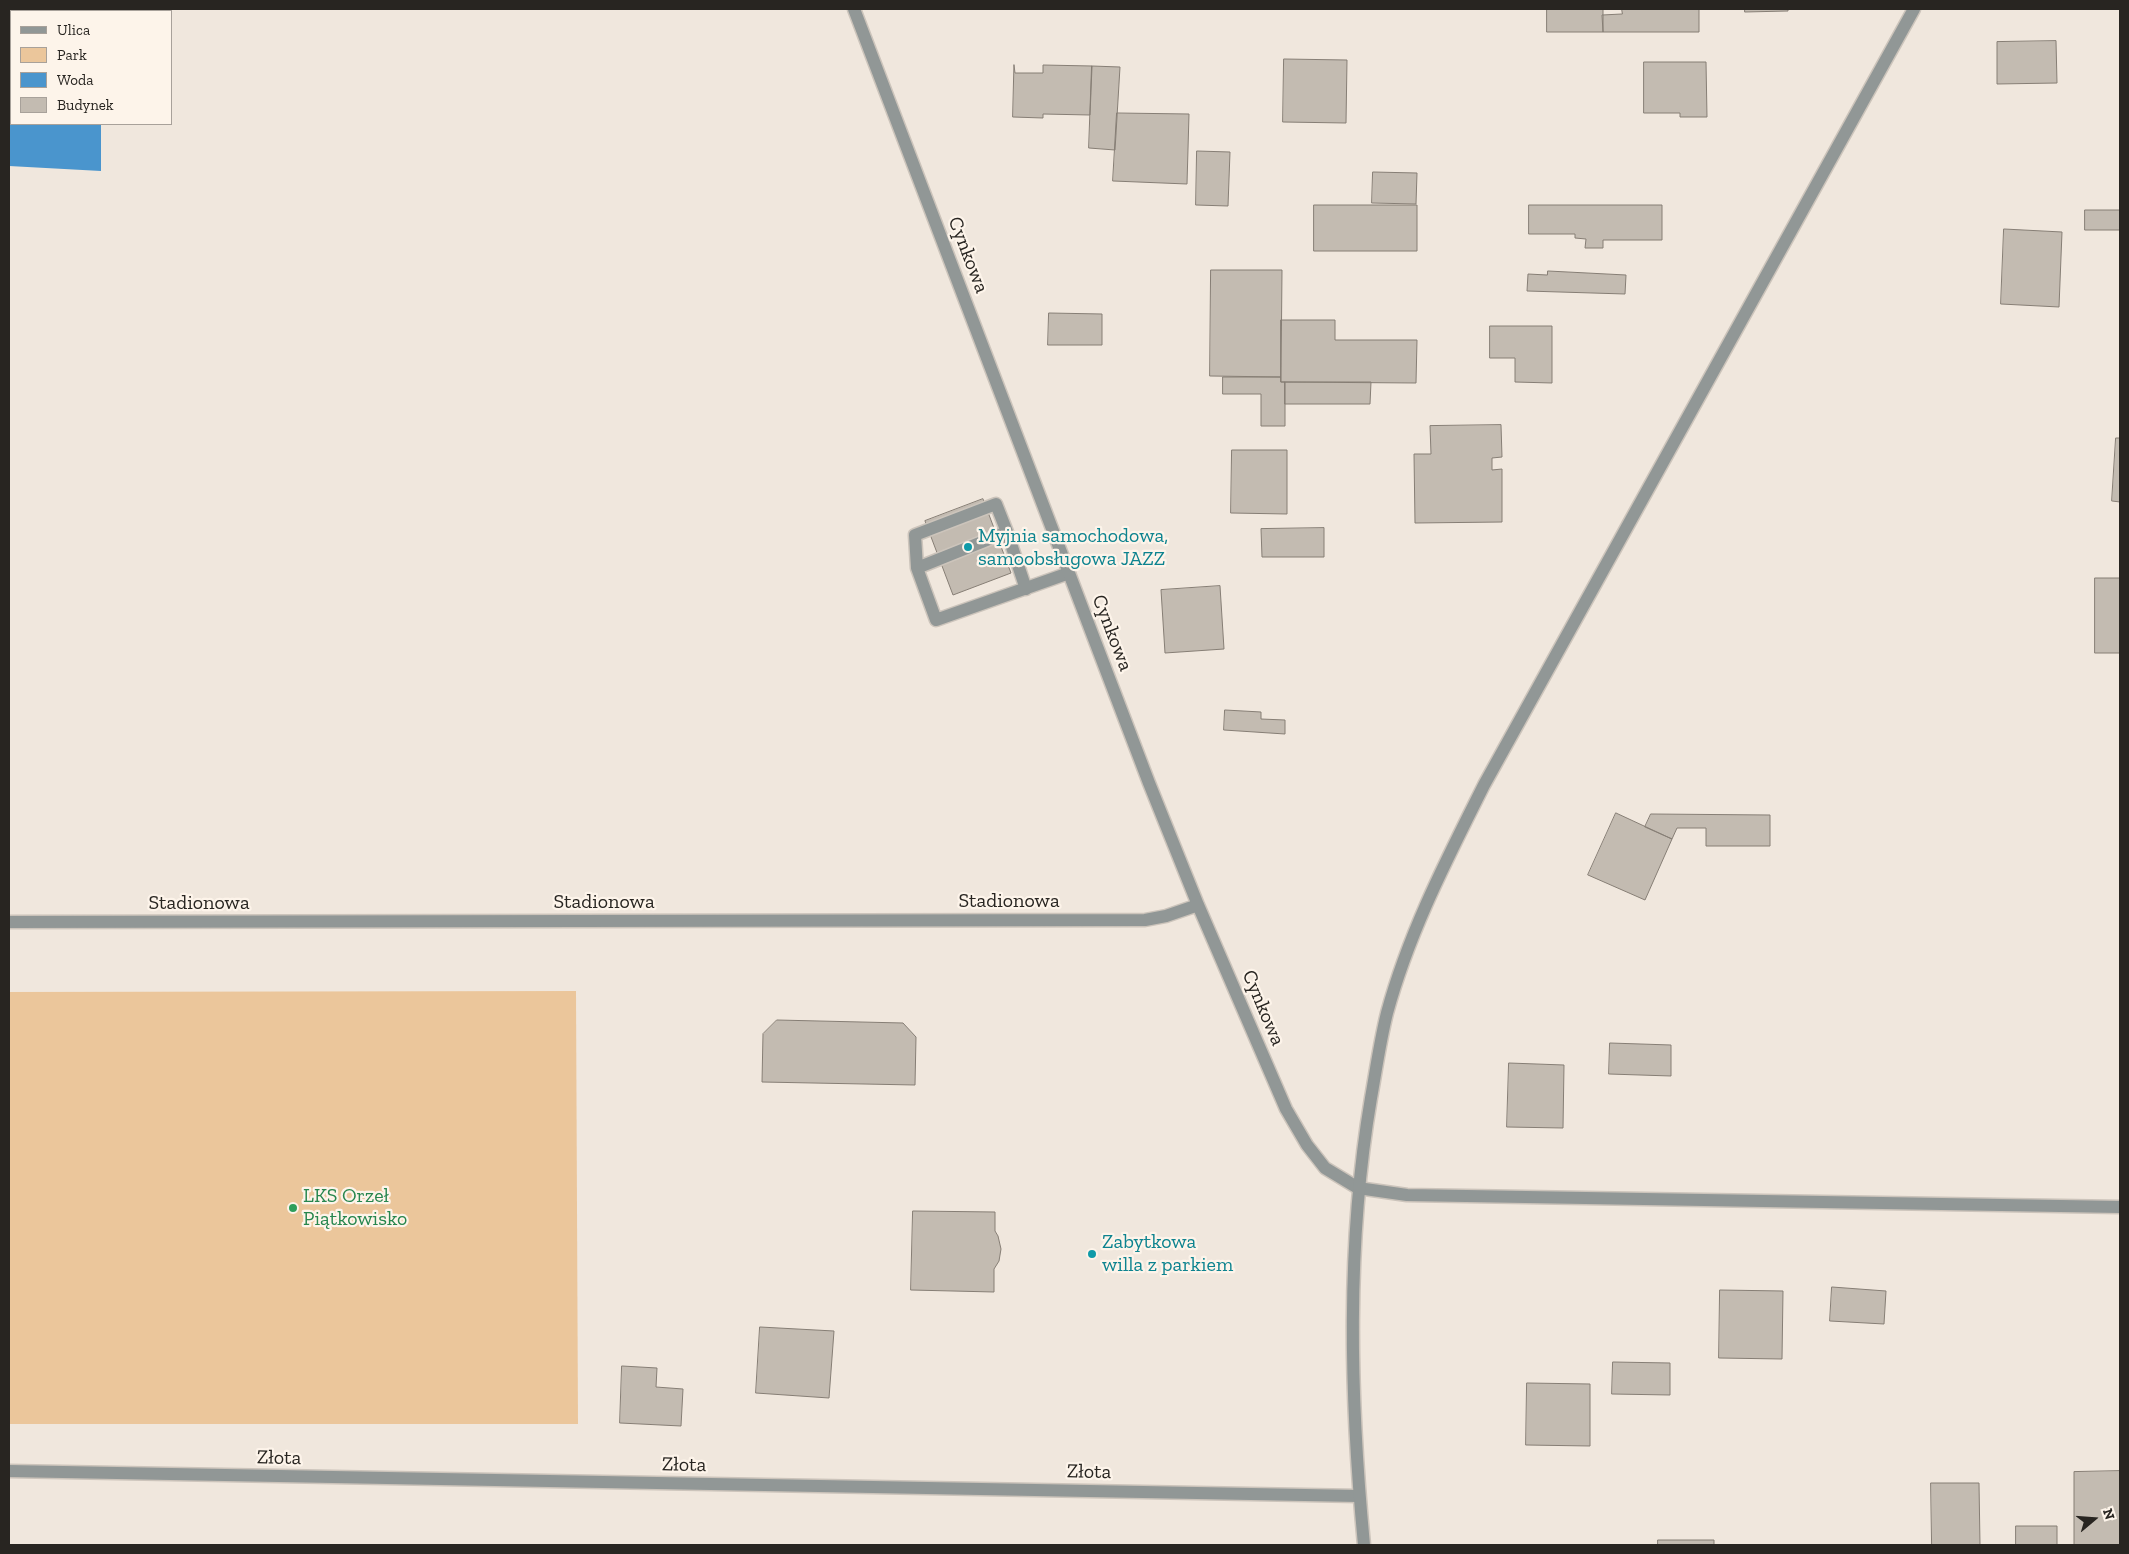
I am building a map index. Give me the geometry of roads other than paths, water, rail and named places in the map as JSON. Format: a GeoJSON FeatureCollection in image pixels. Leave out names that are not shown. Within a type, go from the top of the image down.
{"type":"FeatureCollection","features":[{"type":"Feature","properties":{"kind":"street","name":"Cynkowa"},"geometry":{"type":"LineString","coordinates":[[854,9],[1198,905],[1286,1109],[1307,1145],[1325,1168],[1358,1188]]}},
{"type":"Feature","properties":{"kind":"street"},"geometry":{"type":"LineString","coordinates":[[1364,1545],[1359,1496],[1354,1343],[1354,1255],[1358,1188],[1369,1109],[1387,1013],[1416,926],[1484,785],[1914,9]]}},
{"type":"Feature","properties":{"kind":"street"},"geometry":{"type":"LineString","coordinates":[[1026,589],[996,504],[915,535],[917,568],[936,620],[1026,589],[1069,573]]}},
{"type":"Feature","properties":{"kind":"street"},"geometry":{"type":"LineString","coordinates":[[917,568],[1007,532]]}},
{"type":"Feature","properties":{"kind":"street","name":"Stadionowa"},"geometry":{"type":"LineString","coordinates":[[9,922],[1144,920],[1166,916],[1198,905]]}},
{"type":"Feature","properties":{"kind":"street"},"geometry":{"type":"LineString","coordinates":[[1358,1188],[1407,1195],[2120,1207]]}},
{"type":"Feature","properties":{"kind":"street","name":"Złota"},"geometry":{"type":"LineString","coordinates":[[9,1471],[1359,1496]]}},
{"type":"Feature","properties":{"kind":"water"},"geometry":{"type":"Polygon","coordinates":[[[9,9],[102,9],[10,10],[10,125],[101,125],[101,171],[9,166],[9,9]]]}},
{"type":"Feature","properties":{"kind":"place","name":"Myjnia samochodowa, samoobsługowa JAZZ"},"geometry":{"type":"Point","coordinates":[968,547]}},
{"type":"Feature","properties":{"kind":"place","name":"LKS Orzeł Piątkowisko"},"geometry":{"type":"Point","coordinates":[293,1208]}},
{"type":"Feature","properties":{"kind":"place","name":"Zabytkowa willa z parkiem"},"geometry":{"type":"Point","coordinates":[1092,1254]}}]}
